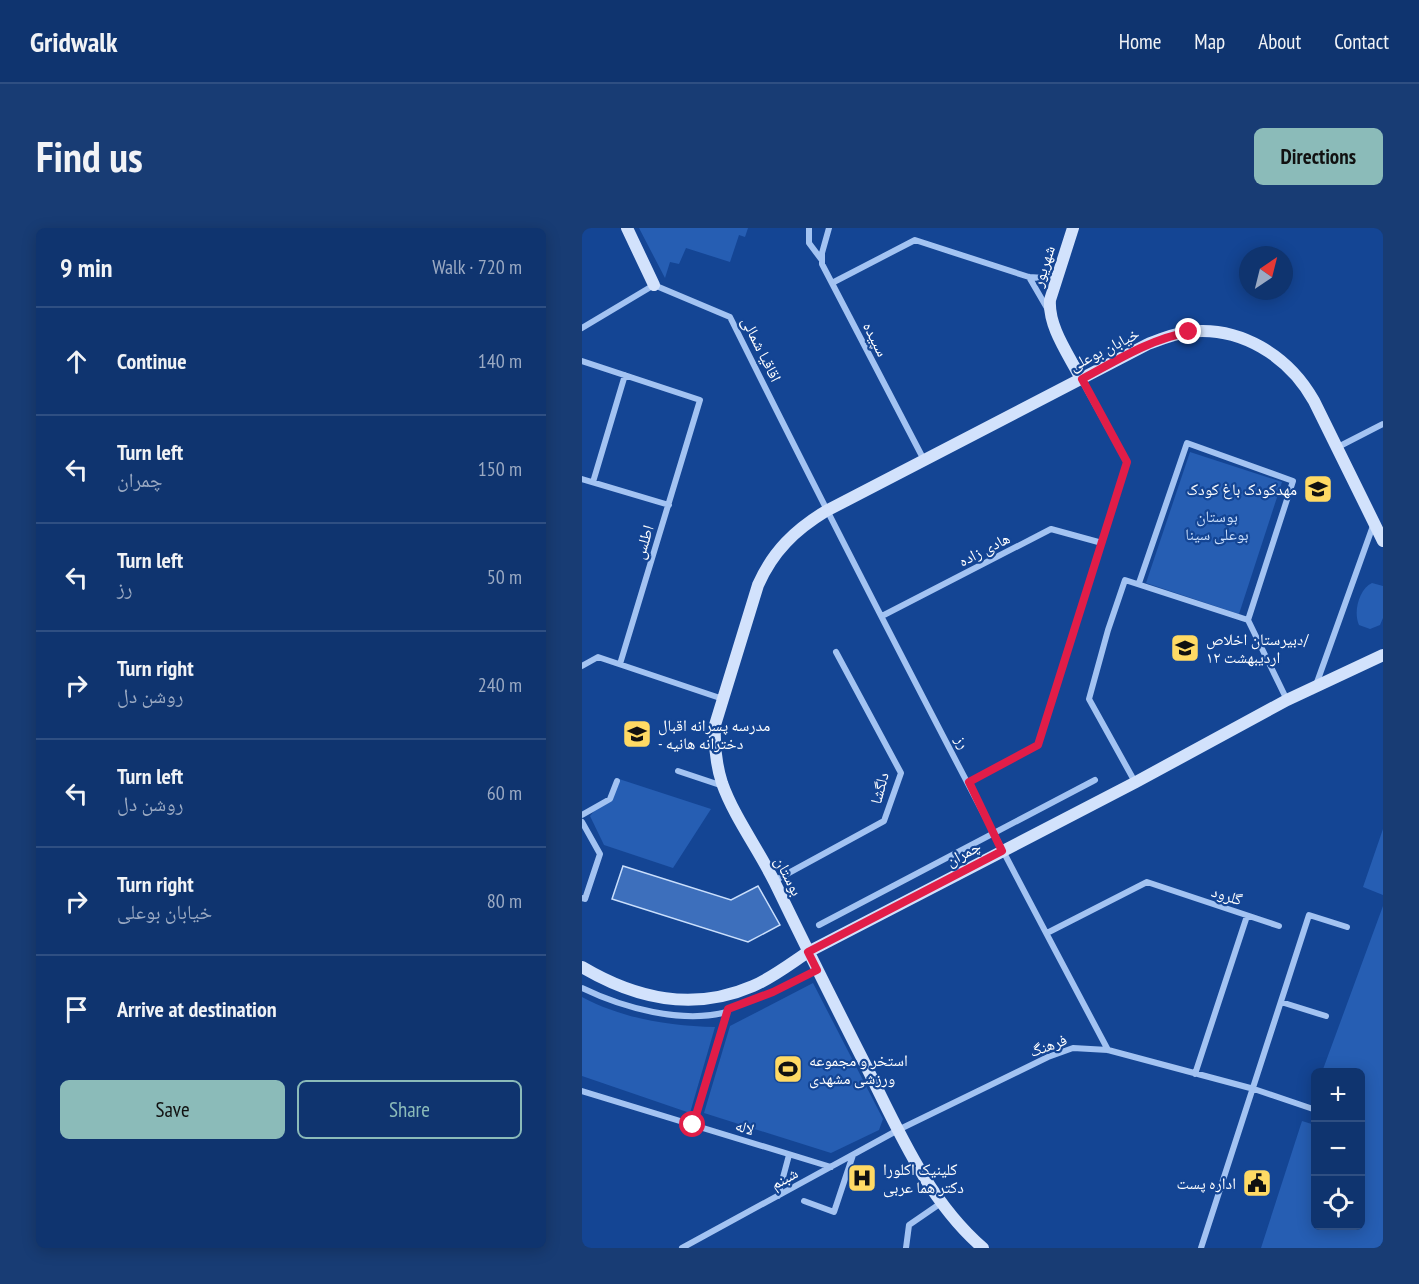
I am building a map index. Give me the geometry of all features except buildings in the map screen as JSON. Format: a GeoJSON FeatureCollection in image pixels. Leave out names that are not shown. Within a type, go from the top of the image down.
{"type":"FeatureCollection","features":[{"type":"Feature","properties":{"kind":"street"},"geometry":{"type":"LineString","coordinates":[[582,328],[654,285],[627,228]]}},
{"type":"Feature","properties":{"kind":"street","name":"سپیده"},"geometry":{"type":"LineString","coordinates":[[809,228],[809,243],[821,259],[924,460]]}},
{"type":"Feature","properties":{"kind":"street"},"geometry":{"type":"LineString","coordinates":[[821,259],[829,228]]}},
{"type":"Feature","properties":{"kind":"street","name":"شهریور"},"geometry":{"type":"LineString","coordinates":[[1073,228],[1050,300],[1049,312],[1082,379]]}},
{"type":"Feature","properties":{"kind":"street"},"geometry":{"type":"LineString","coordinates":[[832,283],[915,240],[1029,277],[1045,278],[1058,273]]}},
{"type":"Feature","properties":{"kind":"street"},"geometry":{"type":"LineString","coordinates":[[1029,277],[1049,312]]}},
{"type":"Feature","properties":{"kind":"street","name":"اقاقیا شمالی"},"geometry":{"type":"LineString","coordinates":[[654,285],[730,317],[826,511]]}},
{"type":"Feature","properties":{"kind":"street","name":"خیابان بوعلی"},"geometry":{"type":"LineString","coordinates":[[826,511],[1148,344],[1189,332],[1208,332],[1239,338],[1262,347],[1278,357],[1305,384],[1383,541]]}},
{"type":"Feature","properties":{"kind":"street","name":"اطلس"},"geometry":{"type":"LineString","coordinates":[[582,361],[700,400],[620,664]]}},
{"type":"Feature","properties":{"kind":"street"},"geometry":{"type":"LineString","coordinates":[[593,482],[625,375]]}},
{"type":"Feature","properties":{"kind":"street"},"geometry":{"type":"LineString","coordinates":[[969,782],[1038,745],[1127,462],[1082,379]]}},
{"type":"Feature","properties":{"kind":"street"},"geometry":{"type":"LineString","coordinates":[[1338,447],[1383,424]]}},
{"type":"Feature","properties":{"kind":"street"},"geometry":{"type":"LineString","coordinates":[[1139,583],[1187,443],[1293,481],[1248,620],[1287,700]]}},
{"type":"Feature","properties":{"kind":"street"},"geometry":{"type":"LineString","coordinates":[[582,478],[669,505]]}},
{"type":"Feature","properties":{"kind":"street","name":"رز"},"geometry":{"type":"LineString","coordinates":[[826,511],[1108,1050]]}},
{"type":"Feature","properties":{"kind":"street","name":"بوستان"},"geometry":{"type":"LineString","coordinates":[[826,511],[791,535],[766,567],[758,585],[715,725],[714,742],[717,767],[723,786],[774,880],[898,1130],[941,1203],[970,1237],[983,1248]]}},
{"type":"Feature","properties":{"kind":"street"},"geometry":{"type":"LineString","coordinates":[[1316,687],[1374,522]]}},
{"type":"Feature","properties":{"kind":"street","name":"هادی زاده"},"geometry":{"type":"LineString","coordinates":[[882,616],[1051,529],[1102,543]]}},
{"type":"Feature","properties":{"kind":"street"},"geometry":{"type":"LineString","coordinates":[[1136,782],[1089,699],[1125,580],[1248,620]]}},
{"type":"Feature","properties":{"kind":"street","name":"دلگشا"},"geometry":{"type":"LineString","coordinates":[[774,880],[884,821],[900,773],[836,652]]}},
{"type":"Feature","properties":{"kind":"street","name":"چمران"},"geometry":{"type":"LineString","coordinates":[[582,967],[610,982],[650,996],[673,1000],[705,1000],[734,994],[756,985],[808,952],[1136,782],[1287,700],[1383,655]]}},
{"type":"Feature","properties":{"kind":"street"},"geometry":{"type":"LineString","coordinates":[[582,666],[598,657],[723,699]]}},
{"type":"Feature","properties":{"kind":"street"},"geometry":{"type":"LineString","coordinates":[[678,771],[723,786]]}},
{"type":"Feature","properties":{"kind":"street"},"geometry":{"type":"LineString","coordinates":[[819,925],[1095,780]]}},
{"type":"Feature","properties":{"kind":"street"},"geometry":{"type":"LineString","coordinates":[[582,815],[610,799],[617,781]]}},
{"type":"Feature","properties":{"kind":"street"},"geometry":{"type":"LineString","coordinates":[[582,822],[600,854],[585,899],[582,898]]}},
{"type":"Feature","properties":{"kind":"street","name":"گلرود"},"geometry":{"type":"LineString","coordinates":[[1047,933],[1147,882],[1248,915],[1195,1074]]}},
{"type":"Feature","properties":{"kind":"street"},"geometry":{"type":"LineString","coordinates":[[1248,915],[1279,926]]}},
{"type":"Feature","properties":{"kind":"street"},"geometry":{"type":"LineString","coordinates":[[1201,1248],[1309,915],[1347,927]]}},
{"type":"Feature","properties":{"kind":"street"},"geometry":{"type":"LineString","coordinates":[[693,1125],[728,1009],[773,992],[817,970]]}},
{"type":"Feature","properties":{"kind":"street"},"geometry":{"type":"LineString","coordinates":[[582,988],[608,1000],[637,1008],[709,1017],[727,1012]]}},
{"type":"Feature","properties":{"kind":"street"},"geometry":{"type":"LineString","coordinates":[[1281,1002],[1326,1016]]}},
{"type":"Feature","properties":{"kind":"street","name":"فرهنگ"},"geometry":{"type":"LineString","coordinates":[[898,1130],[1048,1057],[1073,1048],[1108,1050],[1254,1089],[1311,1108]]}},
{"type":"Feature","properties":{"kind":"street","name":"لاله"},"geometry":{"type":"LineString","coordinates":[[582,1091],[831,1167]]}},
{"type":"Feature","properties":{"kind":"street","name":"شبنم"},"geometry":{"type":"LineString","coordinates":[[682,1248],[898,1130]]}},
{"type":"Feature","properties":{"kind":"street"},"geometry":{"type":"LineString","coordinates":[[778,1196],[789,1155]]}},
{"type":"Feature","properties":{"kind":"street"},"geometry":{"type":"LineString","coordinates":[[804,1201],[834,1212],[853,1155]]}},
{"type":"Feature","properties":{"kind":"street"},"geometry":{"type":"LineString","coordinates":[[906,1248],[909,1225],[941,1203]]}},
{"type":"Feature","properties":{"kind":"green space"},"geometry":{"type":"Polygon","coordinates":[[[639,228],[748,228],[745,237],[739,235],[730,262],[686,248],[679,264],[670,262],[665,278],[639,228]]]}},
{"type":"Feature","properties":{"kind":"green space","name":"بوستان بوعلی سینا"},"geometry":{"type":"Polygon","coordinates":[[[1190,452],[1282,482],[1239,614],[1146,583],[1190,452]]]}},
{"type":"Feature","properties":{"kind":"green space"},"geometry":{"type":"Polygon","coordinates":[[[1372,583],[1383,586],[1383,618],[1380,625],[1370,629],[1359,625],[1357,608],[1364,590],[1372,583]]]}},
{"type":"Feature","properties":{"kind":"green space"},"geometry":{"type":"Polygon","coordinates":[[[619,779],[711,809],[673,868],[604,845],[590,816],[595,810],[612,801],[619,779]]]}},
{"type":"Feature","properties":{"kind":"green space"},"geometry":{"type":"Polygon","coordinates":[[[1383,829],[1383,895],[1363,887],[1383,829]]]}},
{"type":"Feature","properties":{"kind":"green space"},"geometry":{"type":"Polygon","coordinates":[[[1383,906],[1383,1248],[1261,1248],[1302,1121],[1311,1124],[1311,1230],[1365,1230],[1365,1068],[1323,1068],[1383,906]]]}},
{"type":"Feature","properties":{"kind":"green space","name":"استخر و مجموعه ورزشی مشهدی"},"geometry":{"type":"Polygon","coordinates":[[[813,983],[883,1119],[879,1130],[831,1153],[704,1113],[730,1026],[813,983]]]}},
{"type":"Feature","properties":{"kind":"green space"},"geometry":{"type":"Polygon","coordinates":[[[582,997],[614,1011],[647,1020],[715,1027],[690,1113],[582,1076],[582,997]]]}},
{"type":"Feature","properties":{"kind":"place","name":"مهدکودک باغ کودک"},"geometry":{"type":"Point","coordinates":[1318,489]}},
{"type":"Feature","properties":{"kind":"place","name":"دبیرستان اخلاص/ ۱۲ اردیبهشت"},"geometry":{"type":"Point","coordinates":[1185,648]}},
{"type":"Feature","properties":{"kind":"place","name":"مدرسه پسرانه اقبال - دخترانه هانیه"},"geometry":{"type":"Point","coordinates":[637,734]}},
{"type":"Feature","properties":{"kind":"place","name":"استخر و مجموعه ورزشی مشهدی"},"geometry":{"type":"Point","coordinates":[788,1069]}},
{"type":"Feature","properties":{"kind":"place","name":"کلینیک اکلورا دکتر هما عربی"},"geometry":{"type":"Point","coordinates":[862,1178]}},
{"type":"Feature","properties":{"kind":"place","name":"اداره پست"},"geometry":{"type":"Point","coordinates":[1257,1183]}},
{"type":"Feature","properties":{"kind":"route"},"geometry":{"type":"LineString","coordinates":[[693,1125],[728,1009],[773,992],[817,970],[808,952],[1002,851],[969,782],[1038,745],[1127,462],[1082,379],[1148,344],[1189,332]]}}]}
